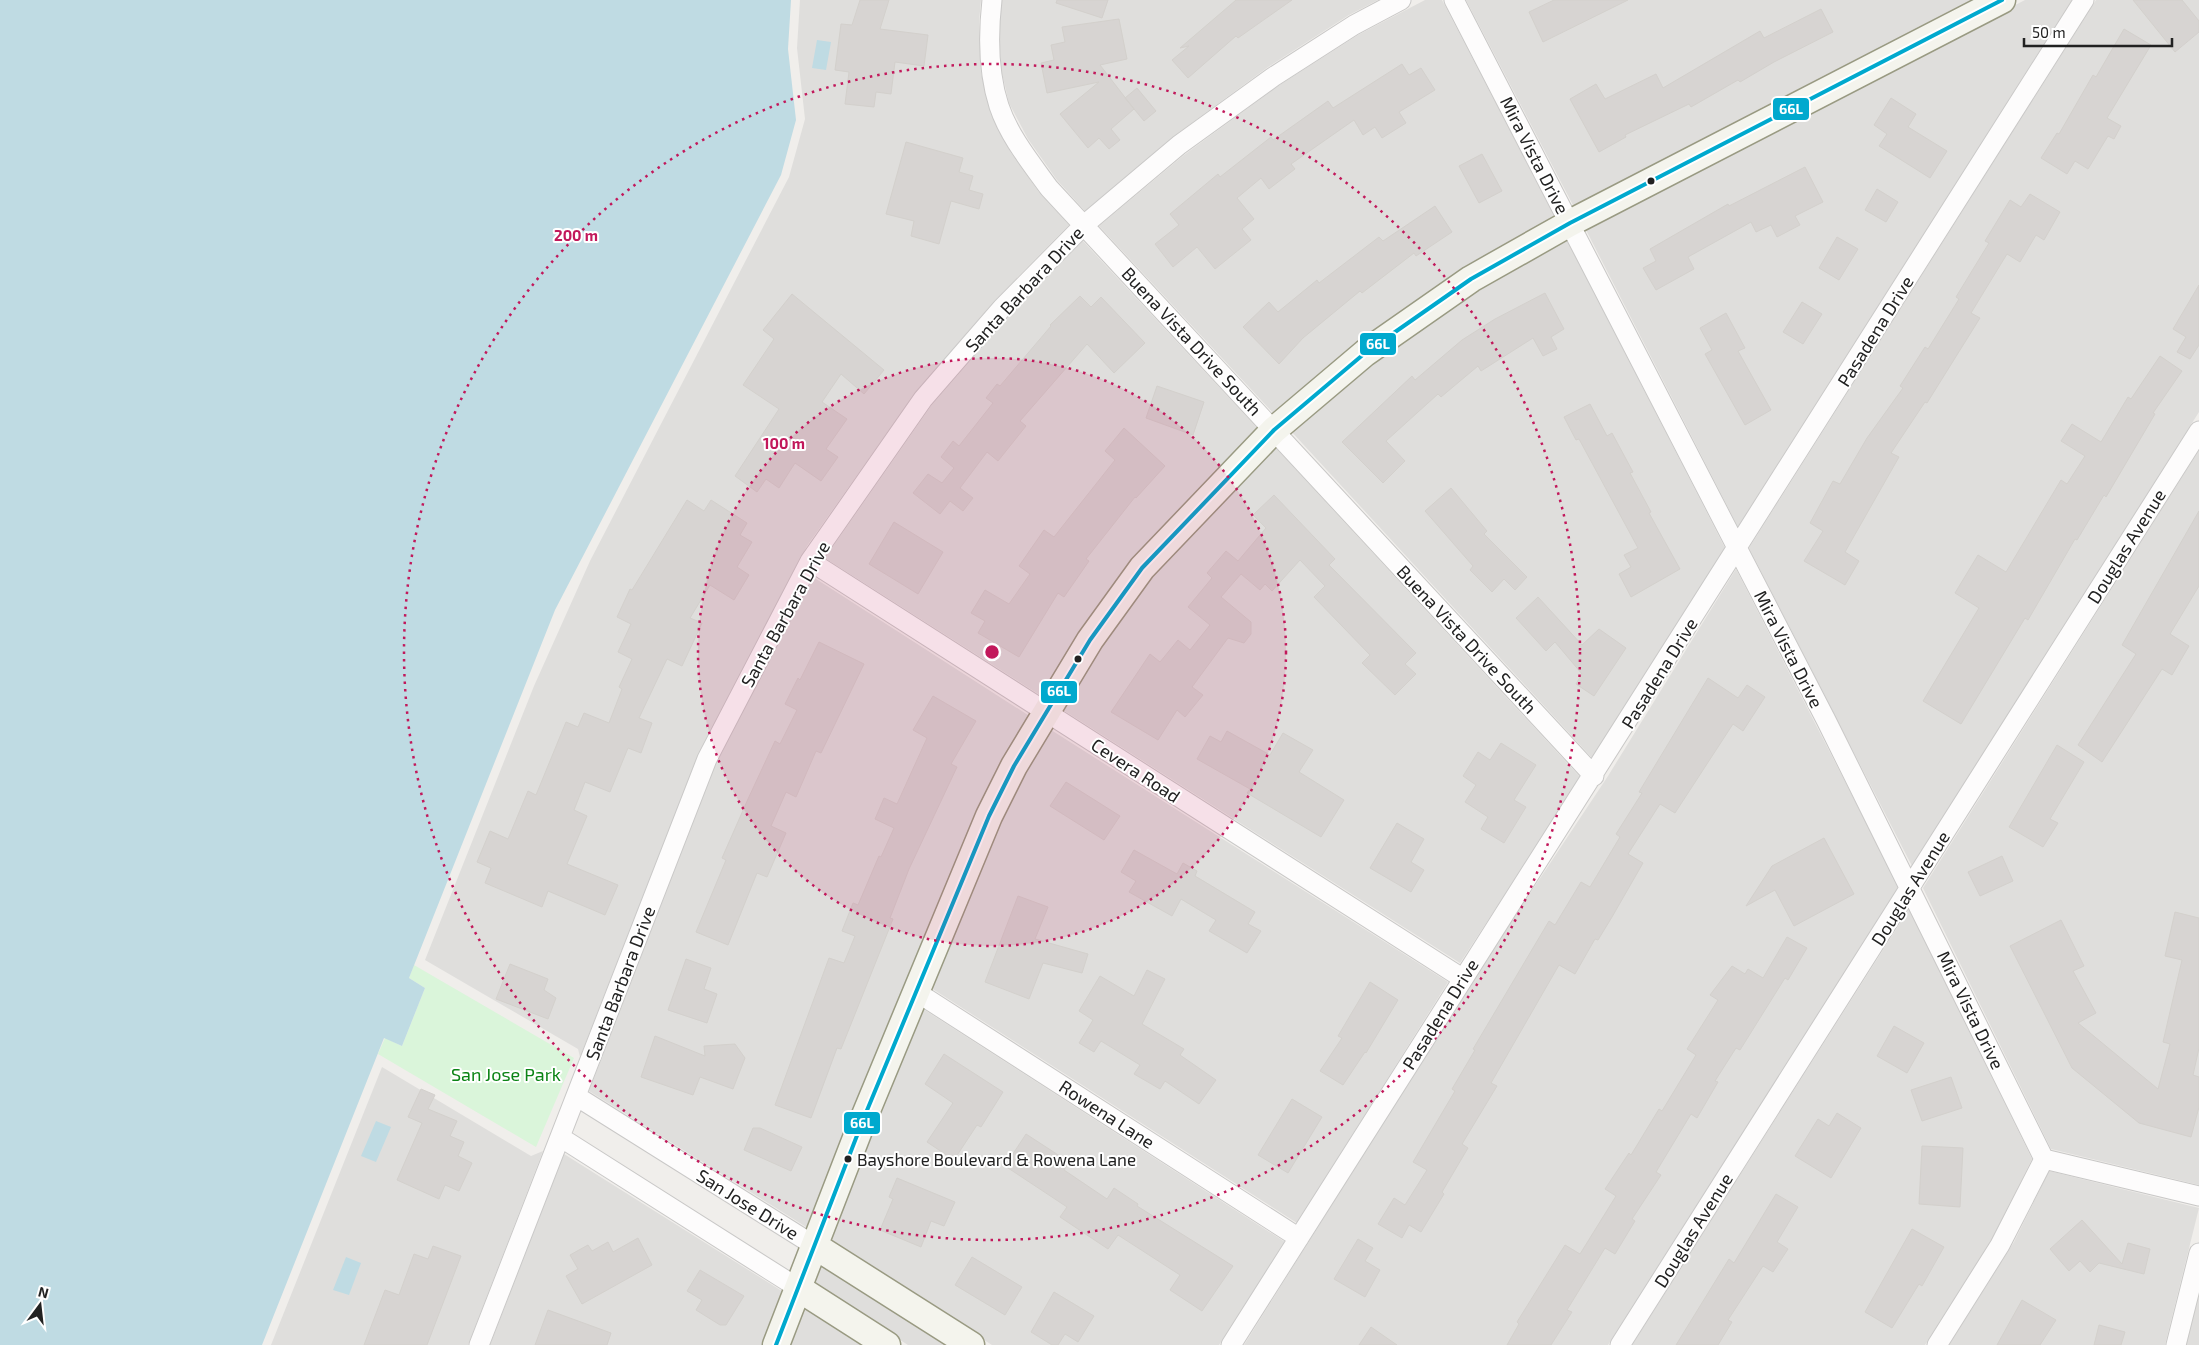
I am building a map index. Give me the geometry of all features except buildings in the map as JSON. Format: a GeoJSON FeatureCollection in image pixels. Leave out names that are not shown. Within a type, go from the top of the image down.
{"type":"FeatureCollection","features":[{"type":"Feature","properties":{"kind":"main road"},"geometry":{"type":"LineString","coordinates":[[776,1345],[915,991],[989,816],[1046,712],[1090,640],[1142,568],[1274,430],[1365,353],[1463,284],[1570,223],[2002,0]]}},
{"type":"Feature","properties":{"kind":"main road","name":"San Jose Drive"},"geometry":{"type":"LineString","coordinates":[[816,1246],[971,1345]]}},
{"type":"Feature","properties":{"kind":"main road"},"geometry":{"type":"LineString","coordinates":[[798,1288],[887,1345]]}},
{"type":"Feature","properties":{"kind":"street","name":"Buena Vista Drive South"},"geometry":{"type":"LineString","coordinates":[[992,0],[989,23],[991,72],[1000,108],[1020,146],[1049,188],[1594,776]]}},
{"type":"Feature","properties":{"kind":"street","name":"Santa Barbara Drive"},"geometry":{"type":"LineString","coordinates":[[479,1345],[707,759],[810,561],[923,399],[1002,308],[1084,225],[1178,145],[1273,77],[1354,25],[1401,0]]}},
{"type":"Feature","properties":{"kind":"street","name":"Mira Vista Drive"},"geometry":{"type":"LineString","coordinates":[[1454,0],[1911,887],[2044,1159]]}},
{"type":"Feature","properties":{"kind":"street","name":"Pasadena Drive"},"geometry":{"type":"LineString","coordinates":[[1231,1345],[1462,978],[1594,776],[2084,0]]}},
{"type":"Feature","properties":{"kind":"street","name":"Douglas Avenue"},"geometry":{"type":"LineString","coordinates":[[1620,1345],[2199,431]]}},
{"type":"Feature","properties":{"kind":"street","name":"Cevera Road"},"geometry":{"type":"LineString","coordinates":[[810,561],[1462,978]]}},
{"type":"Feature","properties":{"kind":"street","name":"Rowena Lane"},"geometry":{"type":"LineString","coordinates":[[915,991],[1300,1238]]}},
{"type":"Feature","properties":{"kind":"street","name":"San Jose Drive"},"geometry":{"type":"LineString","coordinates":[[576,1096],[816,1246]]}},
{"type":"Feature","properties":{"kind":"street"},"geometry":{"type":"LineString","coordinates":[[560,1137],[798,1288]]}},
{"type":"Feature","properties":{"kind":"street"},"geometry":{"type":"LineString","coordinates":[[1937,1345],[2000,1245],[2044,1159],[2199,1196]]}},
{"type":"Feature","properties":{"kind":"street"},"geometry":{"type":"LineString","coordinates":[[2176,1345],[2199,1253]]}},
{"type":"Feature","properties":{"kind":"shaded area"},"geometry":{"type":"Polygon","coordinates":[[[800,0],[981,0],[979,22],[981,73],[991,114],[1011,153],[1041,195],[1069,225],[995,300],[916,392],[807,546],[698,755],[580,1057],[578,1049],[425,960],[534,686],[590,561],[789,177],[805,119],[797,48],[800,0]]]}},
{"type":"Feature","properties":{"kind":"shaded area"},"geometry":{"type":"Polygon","coordinates":[[[1002,0],[1378,0],[1349,15],[1268,67],[1174,136],[1085,211],[1057,180],[1028,139],[1009,103],[1001,69],[999,23],[1002,0]]]}},
{"type":"Feature","properties":{"kind":"shaded area"},"geometry":{"type":"Polygon","coordinates":[[[1425,0],[1442,0],[1556,219],[1275,415],[1099,226],[1184,155],[1278,86],[1358,35],[1425,0]]]}},
{"type":"Feature","properties":{"kind":"shaded area"},"geometry":{"type":"Polygon","coordinates":[[[1466,0],[1980,0],[1575,209],[1466,0]]]}},
{"type":"Feature","properties":{"kind":"shaded area"},"geometry":{"type":"Polygon","coordinates":[[[2025,0],[2072,0],[1738,527],[1585,228],[2025,0]]]}},
{"type":"Feature","properties":{"kind":"shaded area"},"geometry":{"type":"Polygon","coordinates":[[[2096,0],[2199,0],[2199,412],[1912,866],[1749,548],[2096,0]]]}},
{"type":"Feature","properties":{"kind":"shaded area"},"geometry":{"type":"Polygon","coordinates":[[[1566,238],[1725,548],[1593,759],[1290,430],[1370,362],[1476,289],[1566,238]]]}},
{"type":"Feature","properties":{"kind":"shaded area"},"geometry":{"type":"Polygon","coordinates":[[[1083,241],[1259,430],[1043,697],[825,558],[931,406],[1009,316],[1083,241]]]}},
{"type":"Feature","properties":{"kind":"shaded area"},"geometry":{"type":"Polygon","coordinates":[[[1273,445],[1581,778],[1460,963],[1060,708],[1098,646],[1149,575],[1273,445]]]}},
{"type":"Feature","properties":{"kind":"shaded area"},"geometry":{"type":"Polygon","coordinates":[[[2199,450],[2199,1185],[2051,1149],[1923,888],[2199,450]]]}},
{"type":"Feature","properties":{"kind":"shaded area"},"geometry":{"type":"Polygon","coordinates":[[[1736,569],[1899,887],[1608,1345],[1244,1345],[1470,984],[1608,776],[1736,569]]]}},
{"type":"Feature","properties":{"kind":"shaded area"},"geometry":{"type":"Polygon","coordinates":[[[813,577],[1031,717],[811,1230],[589,1091],[716,763],[813,577]]]}},
{"type":"Feature","properties":{"kind":"shaded area"},"geometry":{"type":"Polygon","coordinates":[[[1048,728],[1448,982],[1297,1223],[928,986],[998,821],[1048,728]]]}},
{"type":"Feature","properties":{"kind":"shaded area"},"geometry":{"type":"Polygon","coordinates":[[[1909,909],[2032,1159],[1992,1239],[1925,1345],[1632,1345],[1909,909]]]}},
{"type":"Feature","properties":{"kind":"shaded area"},"geometry":{"type":"Polygon","coordinates":[[[920,1007],[1285,1242],[1219,1345],[992,1345],[828,1241],[920,1007]]]}},
{"type":"Feature","properties":{"kind":"shaded area"},"geometry":{"type":"Polygon","coordinates":[[[382,1067],[531,1156],[543,1151],[468,1345],[271,1345],[382,1067]]]}},
{"type":"Feature","properties":{"kind":"shaded area"},"geometry":{"type":"Polygon","coordinates":[[[564,1154],[785,1293],[765,1345],[490,1345],[564,1154]]]}},
{"type":"Feature","properties":{"kind":"shaded area"},"geometry":{"type":"Polygon","coordinates":[[[2049,1171],[2199,1208],[2165,1345],[1949,1345],[2014,1242],[2049,1171]]]}},
{"type":"Feature","properties":{"kind":"shaded area"},"geometry":{"type":"Polygon","coordinates":[[[820,1262],[950,1345],[908,1345],[811,1283],[820,1262]]]}},
{"type":"Feature","properties":{"kind":"shaded area"},"geometry":{"type":"Polygon","coordinates":[[[2199,1295],[2199,1345],[2186,1345],[2199,1295]]]}},
{"type":"Feature","properties":{"kind":"shaded area"},"geometry":{"type":"Polygon","coordinates":[[[803,1304],[866,1345],[787,1345],[803,1304]]]}},
{"type":"Feature","properties":{"kind":"green space","name":"San Jose Park"},"geometry":{"type":"Polygon","coordinates":[[[414,965],[574,1058],[536,1147],[378,1054],[385,1038],[402,1046],[425,988],[409,978],[414,965]]]}},
{"type":"Feature","properties":{"kind":"water"},"geometry":{"type":"Polygon","coordinates":[[[0,0],[791,0],[788,49],[796,120],[781,175],[555,610],[409,978],[425,988],[402,1046],[384,1038],[262,1345],[0,1345],[0,0]]]}},
{"type":"Feature","properties":{"kind":"water"},"geometry":{"type":"Polygon","coordinates":[[[817,40],[831,42],[826,70],[812,68],[817,40]]]}},
{"type":"Feature","properties":{"kind":"water"},"geometry":{"type":"Polygon","coordinates":[[[376,1121],[391,1127],[376,1162],[361,1156],[376,1121]]]}},
{"type":"Feature","properties":{"kind":"water"},"geometry":{"type":"Polygon","coordinates":[[[346,1257],[361,1263],[349,1295],[333,1290],[346,1257]]]}},
{"type":"Feature","properties":{"kind":"transit line","name":"66L"},"geometry":{"type":"LineString","coordinates":[[776,1345],[863,1120],[989,816],[1014,766],[1090,640],[1142,568],[1274,430],[1365,353],[1471,279],[1570,223],[2002,0]]}},
{"type":"Feature","properties":{"kind":"place","name":"Bayshore Boulevard & Rowena Lane"},"geometry":{"type":"Point","coordinates":[848,1159]}}]}
